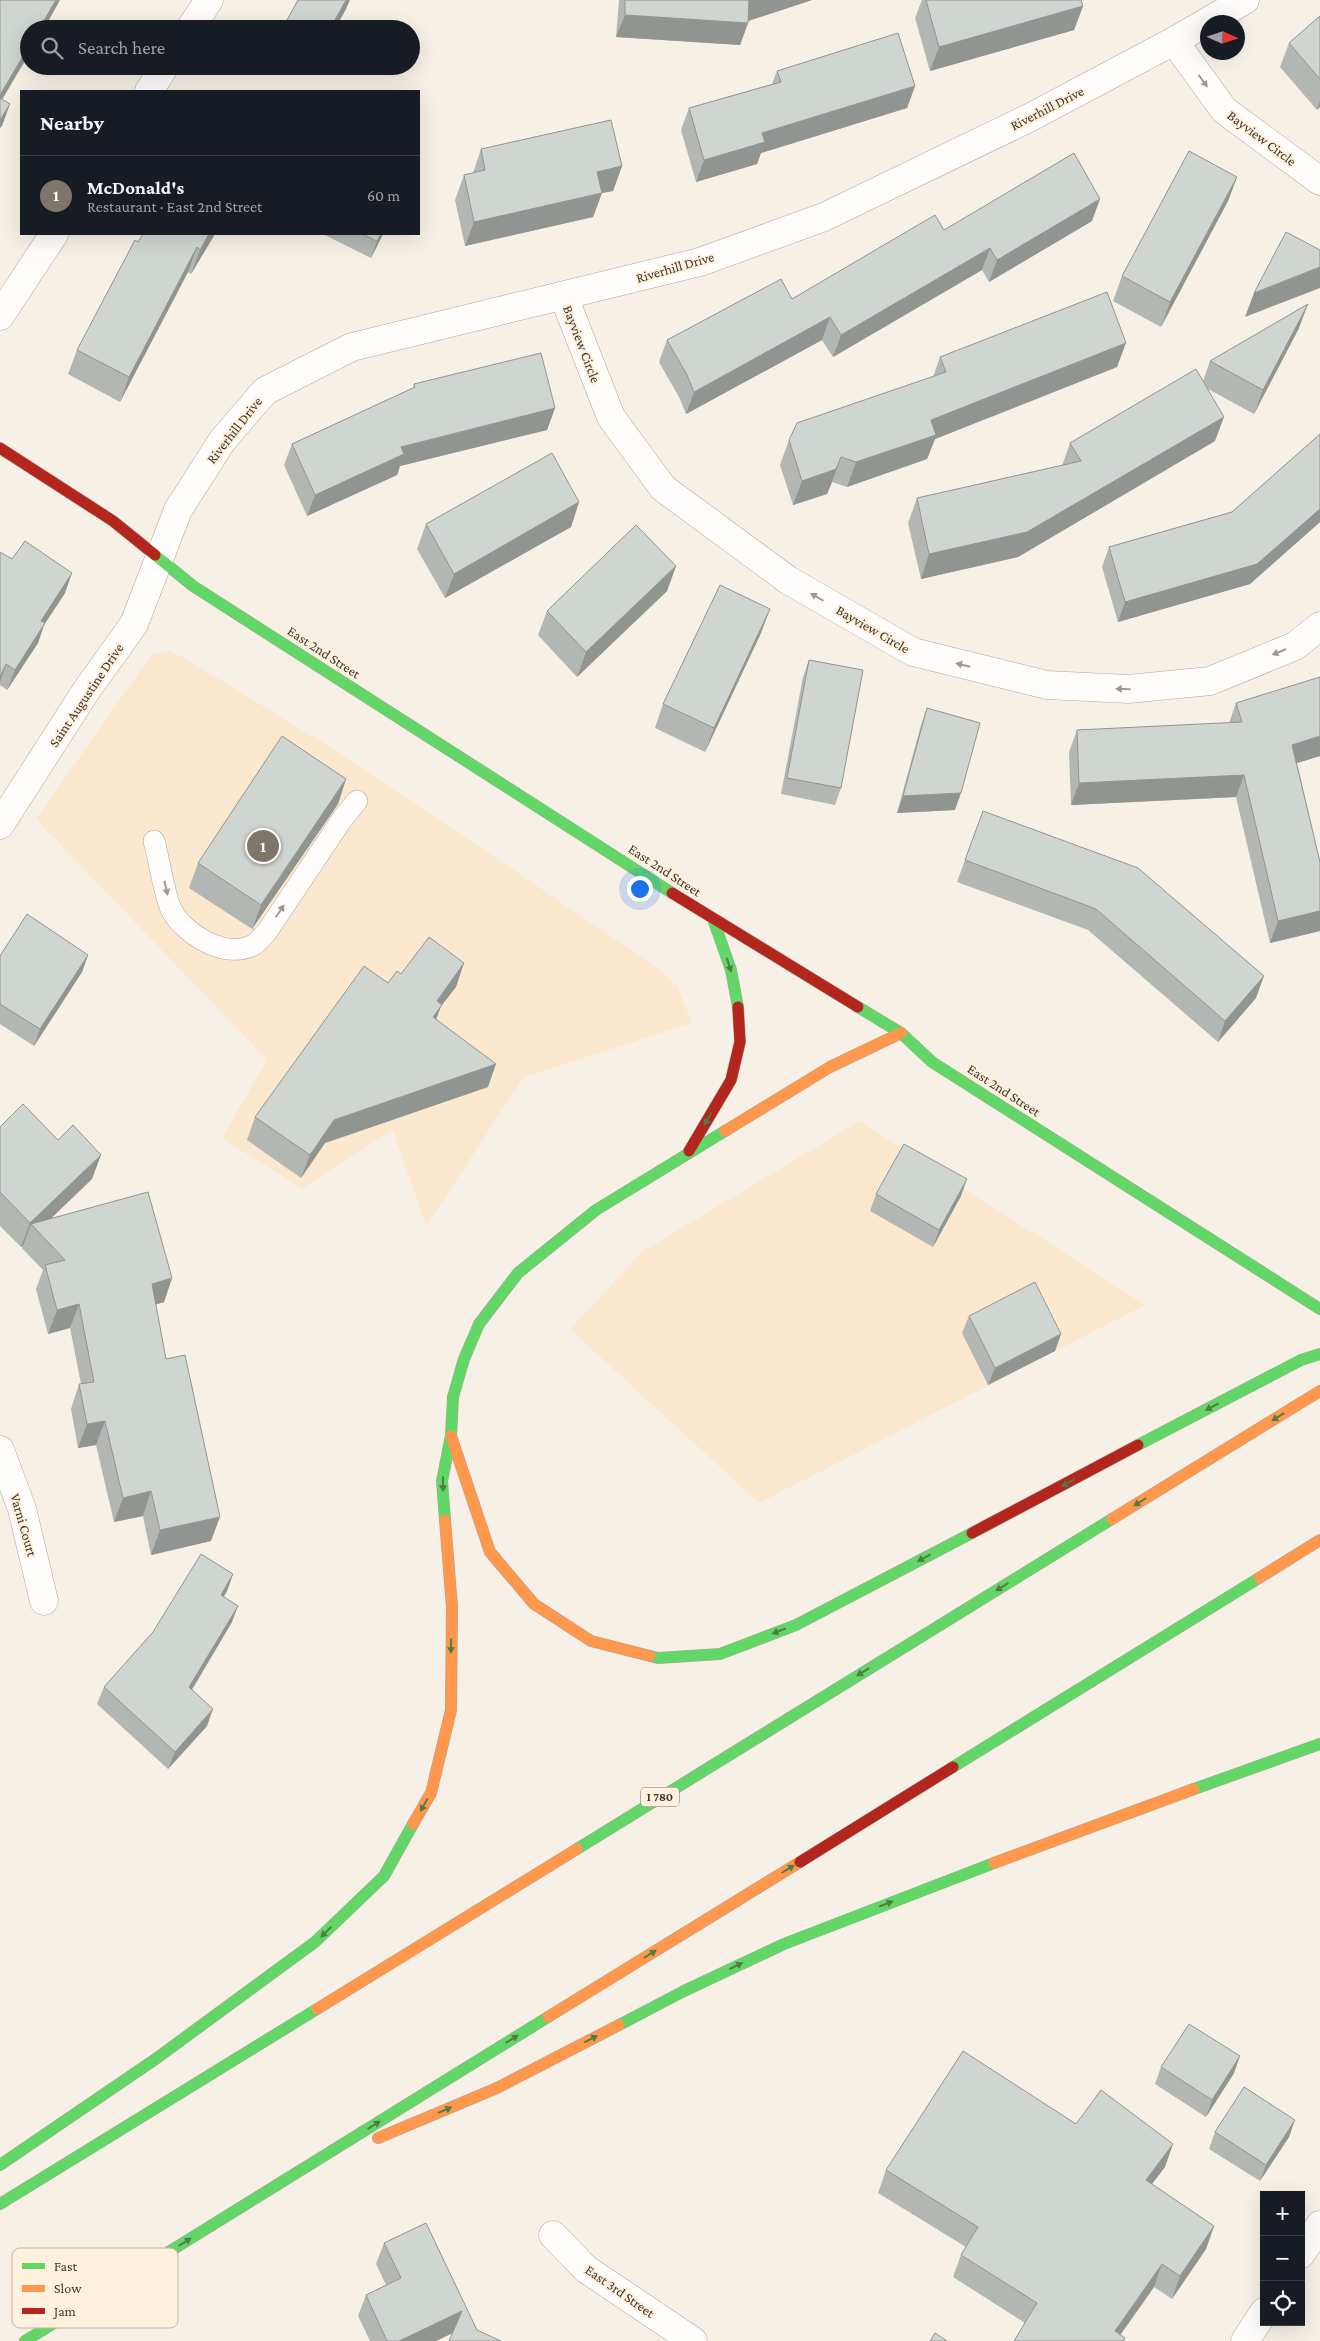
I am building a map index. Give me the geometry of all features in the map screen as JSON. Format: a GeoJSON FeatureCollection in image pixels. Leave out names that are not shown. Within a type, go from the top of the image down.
{"type":"FeatureCollection","features":[{"type":"Feature","properties":{"kind":"main road","name":"East 2nd Street"},"geometry":{"type":"LineString","coordinates":[[0,448],[112,521],[193,586],[713,919],[901,1033],[932,1062],[1320,1309]]}},
{"type":"Feature","properties":{"kind":"main road"},"geometry":{"type":"LineString","coordinates":[[687,1154],[731,1080],[740,1042],[738,1007],[730,970],[713,919]]}},
{"type":"Feature","properties":{"kind":"main road"},"geometry":{"type":"LineString","coordinates":[[0,2165],[157,2058],[315,1942],[384,1876],[430,1793],[450,1710],[452,1607],[442,1481],[450,1436],[453,1397],[464,1359],[479,1324],[518,1274],[596,1210],[830,1067],[901,1033]]}},
{"type":"Feature","properties":{"kind":"main road"},"geometry":{"type":"LineString","coordinates":[[450,1436],[467,1479],[490,1552],[534,1604],[591,1641],[658,1658],[720,1654],[796,1625],[1301,1360],[1320,1354]]}},
{"type":"Feature","properties":{"kind":"main road","name":"I 780"},"geometry":{"type":"LineString","coordinates":[[0,2204],[1320,1391]]}},
{"type":"Feature","properties":{"kind":"main road"},"geometry":{"type":"LineString","coordinates":[[175,2248],[1320,1540]]}},
{"type":"Feature","properties":{"kind":"main road"},"geometry":{"type":"LineString","coordinates":[[303,2169],[496,2088],[684,1991],[784,1944],[1051,1841],[1320,1744]]}},
{"type":"Feature","properties":{"kind":"main road"},"geometry":{"type":"LineString","coordinates":[[25,2341],[46,2328]]}},
{"type":"Feature","properties":{"kind":"street"},"geometry":{"type":"LineString","coordinates":[[196,20],[209,0]]}},
{"type":"Feature","properties":{"kind":"street","name":"Riverhill Drive"},"geometry":{"type":"LineString","coordinates":[[161,559],[178,510],[186,496],[222,441],[265,391],[352,347],[564,297],[700,262],[824,217],[1031,117],[1174,41],[1245,0]]}},
{"type":"Feature","properties":{"kind":"street","name":"Bayview Circle"},"geometry":{"type":"LineString","coordinates":[[1174,41],[1224,110],[1320,181]]}},
{"type":"Feature","properties":{"kind":"street"},"geometry":{"type":"LineString","coordinates":[[150,90],[159,75]]}},
{"type":"Feature","properties":{"kind":"street"},"geometry":{"type":"LineString","coordinates":[[0,316],[53,235]]}},
{"type":"Feature","properties":{"kind":"street","name":"Bayview Circle"},"geometry":{"type":"LineString","coordinates":[[564,297],[611,417],[662,488],[788,580],[913,652],[1047,685],[1128,690],[1210,681],[1295,646],[1320,626]]}},
{"type":"Feature","properties":{"kind":"street","name":"Saint Augustine Drive"},"geometry":{"type":"LineString","coordinates":[[0,825],[86,690],[134,624],[161,559]]}},
{"type":"Feature","properties":{"kind":"street","name":"Varni Court"},"geometry":{"type":"LineString","coordinates":[[0,1450],[22,1509],[44,1601]]}},
{"type":"Feature","properties":{"kind":"street"},"geometry":{"type":"LineString","coordinates":[[1305,2248],[1320,2225]]}},
{"type":"Feature","properties":{"kind":"street","name":"East 3rd Street"},"geometry":{"type":"LineString","coordinates":[[553,2235],[586,2269],[693,2341]]}},
{"type":"Feature","properties":{"kind":"street"},"geometry":{"type":"LineString","coordinates":[[1245,2341],[1260,2318]]}},
{"type":"Feature","properties":{"kind":"lane"},"geometry":{"type":"LineString","coordinates":[[154,841],[170,908],[188,931],[209,944],[234,949],[254,944],[266,933],[343,818],[357,801]]}},
{"type":"Feature","properties":{"kind":"shaded area"},"geometry":{"type":"Polygon","coordinates":[[[170,651],[335,750],[650,962],[677,986],[692,1023],[524,1077],[426,1226],[393,1130],[302,1189],[222,1138],[267,1060],[36,819],[152,654],[170,651]]]}},
{"type":"Feature","properties":{"kind":"shaded area"},"geometry":{"type":"Polygon","coordinates":[[[860,1121],[1145,1305],[759,1503],[570,1329],[643,1251],[860,1121]]]}},
{"type":"Feature","properties":{"kind":"building"},"geometry":{"type":"Polygon","coordinates":[[[0,0],[56,0],[44,20],[20,20],[20,61],[0,95],[0,0]]]}},
{"type":"Feature","properties":{"kind":"building"},"geometry":{"type":"Polygon","coordinates":[[[298,0],[346,0],[335,20],[287,20],[298,0]]]}},
{"type":"Feature","properties":{"kind":"building"},"geometry":{"type":"Polygon","coordinates":[[[625,0],[749,0],[748,23],[625,15],[625,0]]]}},
{"type":"Feature","properties":{"kind":"building"},"geometry":{"type":"Polygon","coordinates":[[[926,0],[1081,0],[1083,6],[939,47],[926,0]]]}},
{"type":"Feature","properties":{"kind":"building"},"geometry":{"type":"Polygon","coordinates":[[[1320,16],[1320,79],[1289,43],[1320,16]]]}},
{"type":"Feature","properties":{"kind":"building"},"geometry":{"type":"Polygon","coordinates":[[[898,33],[915,86],[762,133],[765,142],[704,160],[689,108],[781,82],[777,71],[898,33]]]}},
{"type":"Feature","properties":{"kind":"building"},"geometry":{"type":"Polygon","coordinates":[[[0,98],[10,104],[0,120],[0,98]]]}},
{"type":"Feature","properties":{"kind":"building"},"geometry":{"type":"Polygon","coordinates":[[[611,120],[622,166],[597,172],[602,193],[474,222],[464,175],[485,170],[481,149],[611,120]]]}},
{"type":"Feature","properties":{"kind":"building"},"geometry":{"type":"Polygon","coordinates":[[[1189,151],[1237,177],[1170,302],[1122,276],[1189,151]]]}},
{"type":"Feature","properties":{"kind":"building"},"geometry":{"type":"Polygon","coordinates":[[[1074,153],[1100,199],[997,260],[990,248],[841,335],[830,317],[694,392],[687,375],[667,340],[781,279],[792,299],[935,215],[944,230],[1074,153]]]}},
{"type":"Feature","properties":{"kind":"building"},"geometry":{"type":"Polygon","coordinates":[[[1286,232],[1320,250],[1320,267],[1254,293],[1286,232]]]}},
{"type":"Feature","properties":{"kind":"building"},"geometry":{"type":"Polygon","coordinates":[[[142,235],[208,235],[200,250],[197,247],[129,377],[77,350],[135,240],[138,242],[142,235]]]}},
{"type":"Feature","properties":{"kind":"building"},"geometry":{"type":"Polygon","coordinates":[[[364,235],[380,235],[377,241],[364,235]]]}},
{"type":"Feature","properties":{"kind":"building"},"geometry":{"type":"Polygon","coordinates":[[[1107,292],[1126,343],[931,420],[936,435],[856,462],[841,457],[836,469],[802,481],[789,440],[797,423],[946,372],[940,357],[1107,292]]]}},
{"type":"Feature","properties":{"kind":"building"},"geometry":{"type":"Polygon","coordinates":[[[1308,304],[1263,390],[1210,361],[1308,304]]]}},
{"type":"Feature","properties":{"kind":"building"},"geometry":{"type":"Polygon","coordinates":[[[541,353],[555,408],[401,447],[404,454],[315,495],[292,444],[415,387],[414,384],[541,353]]]}},
{"type":"Feature","properties":{"kind":"building"},"geometry":{"type":"Polygon","coordinates":[[[1196,369],[1224,417],[1027,532],[929,554],[917,498],[1081,461],[1070,443],[1196,369]]]}},
{"type":"Feature","properties":{"kind":"building"},"geometry":{"type":"Polygon","coordinates":[[[1320,434],[1320,509],[1257,564],[1125,602],[1109,547],[1232,512],[1320,434]]]}},
{"type":"Feature","properties":{"kind":"building"},"geometry":{"type":"Polygon","coordinates":[[[552,453],[579,502],[454,574],[426,524],[552,453]]]}},
{"type":"Feature","properties":{"kind":"building"},"geometry":{"type":"Polygon","coordinates":[[[636,525],[676,566],[586,652],[547,611],[636,525]]]}},
{"type":"Feature","properties":{"kind":"building"},"geometry":{"type":"Polygon","coordinates":[[[25,541],[72,573],[41,621],[45,623],[15,670],[6,664],[0,677],[0,552],[12,559],[25,541]]]}},
{"type":"Feature","properties":{"kind":"building"},"geometry":{"type":"Polygon","coordinates":[[[720,585],[770,609],[714,728],[663,704],[720,585]]]}},
{"type":"Feature","properties":{"kind":"building"},"geometry":{"type":"Polygon","coordinates":[[[809,660],[863,670],[841,788],[787,778],[809,660]]]}},
{"type":"Feature","properties":{"kind":"building"},"geometry":{"type":"Polygon","coordinates":[[[1320,677],[1320,736],[1292,745],[1320,862],[1320,911],[1278,921],[1244,775],[1079,783],[1077,730],[1242,722],[1236,703],[1320,677]]]}},
{"type":"Feature","properties":{"kind":"building"},"geometry":{"type":"Polygon","coordinates":[[[927,708],[980,723],[961,793],[903,796],[927,708]]]}},
{"type":"Feature","properties":{"kind":"building"},"geometry":{"type":"Polygon","coordinates":[[[282,736],[346,779],[261,905],[198,863],[282,736]]]}},
{"type":"Feature","properties":{"kind":"building"},"geometry":{"type":"Polygon","coordinates":[[[983,811],[1138,868],[1264,976],[1225,1021],[1096,909],[965,860],[983,811]]]}},
{"type":"Feature","properties":{"kind":"building"},"geometry":{"type":"Polygon","coordinates":[[[27,914],[88,955],[40,1029],[0,1004],[0,956],[27,914]]]}},
{"type":"Feature","properties":{"kind":"building"},"geometry":{"type":"Polygon","coordinates":[[[429,937],[464,963],[437,1001],[442,1005],[433,1017],[496,1064],[334,1120],[310,1155],[255,1117],[364,966],[388,983],[397,971],[401,974],[429,937]]]}},
{"type":"Feature","properties":{"kind":"building"},"geometry":{"type":"Polygon","coordinates":[[[23,1104],[58,1140],[73,1125],[101,1155],[30,1223],[0,1192],[0,1127],[23,1104]]]}},
{"type":"Feature","properties":{"kind":"building"},"geometry":{"type":"Polygon","coordinates":[[[904,1144],[967,1179],[939,1230],[876,1194],[904,1144]]]}},
{"type":"Feature","properties":{"kind":"building"},"geometry":{"type":"Polygon","coordinates":[[[148,1192],[172,1278],[152,1284],[166,1359],[185,1355],[220,1517],[160,1530],[151,1491],[123,1498],[105,1421],[87,1424],[79,1384],[94,1382],[79,1304],[57,1310],[45,1265],[65,1260],[31,1224],[148,1192]]]}},
{"type":"Feature","properties":{"kind":"building"},"geometry":{"type":"Polygon","coordinates":[[[1035,1282],[1061,1334],[995,1368],[969,1316],[1035,1282]]]}},
{"type":"Feature","properties":{"kind":"building"},"geometry":{"type":"Polygon","coordinates":[[[201,1554],[233,1574],[221,1595],[238,1606],[189,1687],[213,1709],[175,1752],[104,1687],[153,1632],[201,1554]]]}},
{"type":"Feature","properties":{"kind":"building"},"geometry":{"type":"Polygon","coordinates":[[[1189,2024],[1240,2056],[1212,2100],[1161,2067],[1189,2024]]]}},
{"type":"Feature","properties":{"kind":"building"},"geometry":{"type":"Polygon","coordinates":[[[963,2051],[1076,2124],[1101,2090],[1173,2144],[1146,2180],[1214,2226],[1180,2276],[1162,2264],[1115,2331],[1125,2338],[1123,2341],[1014,2341],[1037,2303],[961,2255],[978,2227],[886,2170],[963,2051]]]}},
{"type":"Feature","properties":{"kind":"building"},"geometry":{"type":"Polygon","coordinates":[[[1244,2087],[1295,2120],[1266,2165],[1215,2132],[1244,2087]]]}},
{"type":"Feature","properties":{"kind":"building"},"geometry":{"type":"Polygon","coordinates":[[[426,2223],[477,2330],[501,2341],[449,2341],[462,2311],[399,2341],[387,2341],[366,2295],[401,2278],[384,2243],[426,2223]]]}},
{"type":"Feature","properties":{"kind":"building"},"geometry":{"type":"Polygon","coordinates":[[[935,2333],[947,2341],[930,2341],[935,2333]]]}},
{"type":"Feature","properties":{"kind":"traffic: fast"},"geometry":{"type":"LineString","coordinates":[[155,555],[193,586],[672,893]]}},
{"type":"Feature","properties":{"kind":"traffic: fast"},"geometry":{"type":"LineString","coordinates":[[713,919],[731,970],[738,1007]]}},
{"type":"Feature","properties":{"kind":"traffic: fast"},"geometry":{"type":"LineString","coordinates":[[858,1007],[901,1033],[932,1062],[1320,1309]]}},
{"type":"Feature","properties":{"kind":"traffic: fast"},"geometry":{"type":"LineString","coordinates":[[445,1520],[442,1481],[451,1436],[453,1397],[464,1359],[479,1324],[518,1273],[596,1210],[725,1131]]}},
{"type":"Feature","properties":{"kind":"traffic: fast"},"geometry":{"type":"LineString","coordinates":[[1138,1445],[1301,1360],[1320,1354]]}},
{"type":"Feature","properties":{"kind":"traffic: fast"},"geometry":{"type":"LineString","coordinates":[[577,1849],[1112,1519]]}},
{"type":"Feature","properties":{"kind":"traffic: fast"},"geometry":{"type":"LineString","coordinates":[[650,1656],[658,1658],[720,1654],[796,1625],[972,1533]]}},
{"type":"Feature","properties":{"kind":"traffic: fast"},"geometry":{"type":"LineString","coordinates":[[953,1767],[1259,1578]]}},
{"type":"Feature","properties":{"kind":"traffic: fast"},"geometry":{"type":"LineString","coordinates":[[1194,1789],[1320,1744]]}},
{"type":"Feature","properties":{"kind":"traffic: fast"},"geometry":{"type":"LineString","coordinates":[[0,2165],[157,2058],[315,1942],[384,1876],[413,1824]]}},
{"type":"Feature","properties":{"kind":"traffic: fast"},"geometry":{"type":"LineString","coordinates":[[619,2025],[684,1991],[784,1944],[994,1863]]}},
{"type":"Feature","properties":{"kind":"traffic: fast"},"geometry":{"type":"LineString","coordinates":[[0,2204],[317,2009]]}},
{"type":"Feature","properties":{"kind":"traffic: fast"},"geometry":{"type":"LineString","coordinates":[[175,2248],[548,2017]]}},
{"type":"Feature","properties":{"kind":"traffic: fast"},"geometry":{"type":"LineString","coordinates":[[25,2341],[46,2328]]}},
{"type":"Feature","properties":{"kind":"traffic: slow"},"geometry":{"type":"LineString","coordinates":[[725,1131],[830,1067],[901,1033]]}},
{"type":"Feature","properties":{"kind":"traffic: slow"},"geometry":{"type":"LineString","coordinates":[[1112,1519],[1320,1391]]}},
{"type":"Feature","properties":{"kind":"traffic: slow"},"geometry":{"type":"LineString","coordinates":[[451,1436],[490,1552],[534,1604],[591,1641],[650,1656]]}},
{"type":"Feature","properties":{"kind":"traffic: slow"},"geometry":{"type":"LineString","coordinates":[[413,1824],[431,1793],[451,1710],[452,1607],[445,1520]]}},
{"type":"Feature","properties":{"kind":"traffic: slow"},"geometry":{"type":"LineString","coordinates":[[1259,1578],[1320,1540]]}},
{"type":"Feature","properties":{"kind":"traffic: slow"},"geometry":{"type":"LineString","coordinates":[[994,1863],[1194,1789]]}},
{"type":"Feature","properties":{"kind":"traffic: slow"},"geometry":{"type":"LineString","coordinates":[[317,2009],[577,1849]]}},
{"type":"Feature","properties":{"kind":"traffic: slow"},"geometry":{"type":"LineString","coordinates":[[548,2017],[800,1862]]}},
{"type":"Feature","properties":{"kind":"traffic: slow"},"geometry":{"type":"LineString","coordinates":[[378,2138],[497,2088],[619,2025]]}},
{"type":"Feature","properties":{"kind":"traffic: jam"},"geometry":{"type":"LineString","coordinates":[[0,448],[113,521],[155,555]]}},
{"type":"Feature","properties":{"kind":"traffic: jam"},"geometry":{"type":"LineString","coordinates":[[672,893],[858,1007]]}},
{"type":"Feature","properties":{"kind":"traffic: jam"},"geometry":{"type":"LineString","coordinates":[[689,1151],[731,1080],[740,1042],[738,1007]]}},
{"type":"Feature","properties":{"kind":"traffic: jam"},"geometry":{"type":"LineString","coordinates":[[972,1533],[1138,1445]]}},
{"type":"Feature","properties":{"kind":"traffic: jam"},"geometry":{"type":"LineString","coordinates":[[800,1862],[953,1767]]}},
{"type":"Feature","properties":{"kind":"place","name":"McDonald's"},"geometry":{"type":"Point","coordinates":[263,846]}}]}
